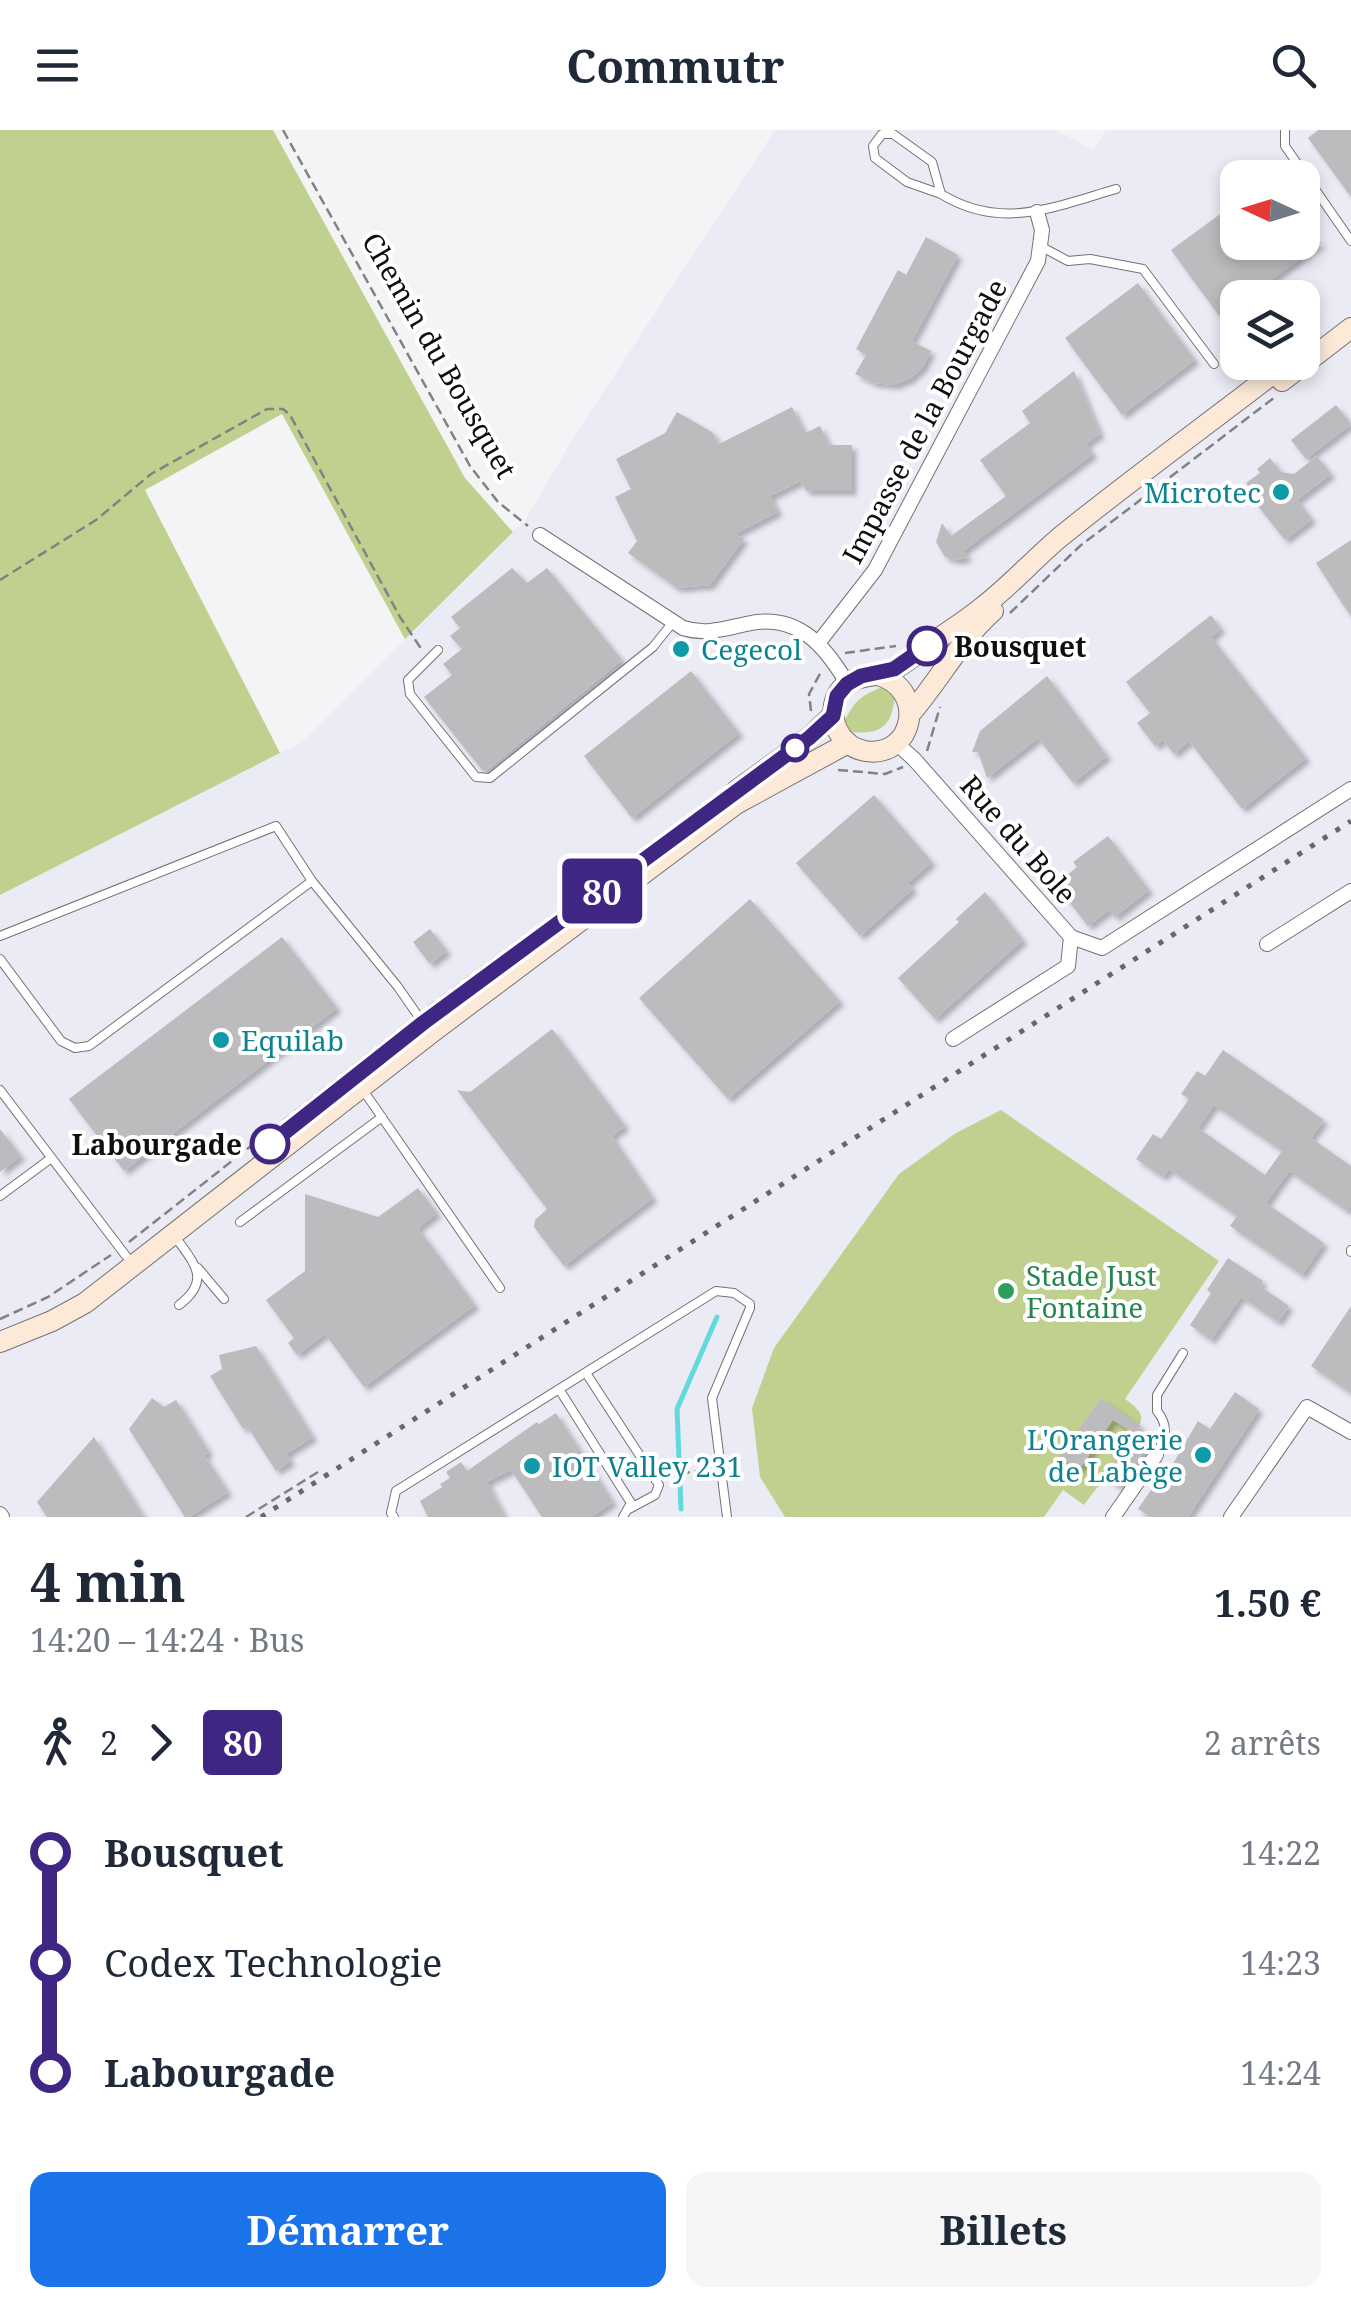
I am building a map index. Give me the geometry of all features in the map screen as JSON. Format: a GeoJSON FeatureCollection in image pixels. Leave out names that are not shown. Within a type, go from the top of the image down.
{"type":"FeatureCollection","features":[{"type":"Feature","properties":{"kind":"main road"},"geometry":{"type":"LineString","coordinates":[[1320,338],[1351,315]]}},
{"type":"Feature","properties":{"kind":"main road"},"geometry":{"type":"LineString","coordinates":[[823,718],[848,743],[872,752],[896,743],[906,730],[910,714],[987,616],[1038,571],[1351,328]]}},
{"type":"Feature","properties":{"kind":"main road"},"geometry":{"type":"LineString","coordinates":[[0,1329],[75,1295],[123,1252],[420,1019],[809,738],[847,684],[861,676],[894,669],[979,610],[1058,539],[1265,380]]}},
{"type":"Feature","properties":{"kind":"main road"},"geometry":{"type":"LineString","coordinates":[[878,675],[901,688],[910,714]]}},
{"type":"Feature","properties":{"kind":"main road"},"geometry":{"type":"LineString","coordinates":[[0,1342],[52,1321],[85,1302],[361,1087],[736,804],[848,743]]}},
{"type":"Feature","properties":{"kind":"street"},"geometry":{"type":"LineString","coordinates":[[1037,212],[1042,247]]}},
{"type":"Feature","properties":{"kind":"street","name":"Impasse de la Bourgade"},"geometry":{"type":"LineString","coordinates":[[819,642],[875,570],[1042,247]]}},
{"type":"Feature","properties":{"kind":"street"},"geometry":{"type":"LineString","coordinates":[[540,535],[673,622],[696,632],[750,622],[782,622],[808,632],[847,684]]}},
{"type":"Feature","properties":{"kind":"street","name":"Rue du Bole"},"geometry":{"type":"LineString","coordinates":[[896,743],[1072,936],[1068,966],[953,1039]]}},
{"type":"Feature","properties":{"kind":"street"},"geometry":{"type":"LineString","coordinates":[[1072,936],[1102,948],[1351,790]]}},
{"type":"Feature","properties":{"kind":"street"},"geometry":{"type":"LineString","coordinates":[[1266,944],[1351,891]]}},
{"type":"Feature","properties":{"kind":"street"},"geometry":{"type":"LineString","coordinates":[[1231,1517],[1307,1407],[1351,1432]]}},
{"type":"Feature","properties":{"kind":"street"},"geometry":{"type":"LineString","coordinates":[[1113,1517],[1156,1455]]}},
{"type":"Feature","properties":{"kind":"lane"},"geometry":{"type":"LineString","coordinates":[[1285,130],[1285,146],[1351,241]]}},
{"type":"Feature","properties":{"kind":"lane"},"geometry":{"type":"LineString","coordinates":[[942,194],[932,162],[893,134],[882,134],[873,146],[875,158],[907,182],[942,194],[965,208],[994,214],[1037,212],[1116,189]]}},
{"type":"Feature","properties":{"kind":"lane"},"geometry":{"type":"LineString","coordinates":[[1042,247],[1068,260],[1090,259],[1143,269],[1214,364]]}},
{"type":"Feature","properties":{"kind":"lane"},"geometry":{"type":"LineString","coordinates":[[438,650],[408,680],[410,694],[476,777],[490,778],[653,647],[673,622]]}},
{"type":"Feature","properties":{"kind":"lane"},"geometry":{"type":"LineString","coordinates":[[0,936],[276,826],[312,881],[420,1019]]}},
{"type":"Feature","properties":{"kind":"lane"},"geometry":{"type":"LineString","coordinates":[[0,959],[60,1041],[75,1048],[89,1046],[312,881]]}},
{"type":"Feature","properties":{"kind":"lane"},"geometry":{"type":"LineString","coordinates":[[361,1087],[500,1288]]}},
{"type":"Feature","properties":{"kind":"lane"},"geometry":{"type":"LineString","coordinates":[[0,1090],[123,1252]]}},
{"type":"Feature","properties":{"kind":"lane"},"geometry":{"type":"LineString","coordinates":[[240,1222],[382,1117]]}},
{"type":"Feature","properties":{"kind":"lane"},"geometry":{"type":"LineString","coordinates":[[0,1196],[50,1158]]}},
{"type":"Feature","properties":{"kind":"lane"},"geometry":{"type":"LineString","coordinates":[[174,1234],[224,1299]]}},
{"type":"Feature","properties":{"kind":"lane"},"geometry":{"type":"LineString","coordinates":[[179,1305],[198,1284],[196,1266]]}},
{"type":"Feature","properties":{"kind":"lane"},"geometry":{"type":"LineString","coordinates":[[394,1517],[396,1491],[710,1293],[724,1291],[750,1304],[749,1315],[712,1398],[726,1517]]}},
{"type":"Feature","properties":{"kind":"lane"},"geometry":{"type":"LineString","coordinates":[[1156,1455],[1166,1430],[1157,1411],[1158,1395],[1183,1353]]}},
{"type":"Feature","properties":{"kind":"lane"},"geometry":{"type":"LineString","coordinates":[[586,1373],[659,1485],[655,1495],[626,1513]]}},
{"type":"Feature","properties":{"kind":"lane"},"geometry":{"type":"LineString","coordinates":[[560,1390],[630,1503],[626,1513]]}},
{"type":"Feature","properties":{"kind":"path","name":"Chemin du Bousquet"},"geometry":{"type":"LineString","coordinates":[[283,130],[470,466],[498,502],[540,535]]}},
{"type":"Feature","properties":{"kind":"path"},"geometry":{"type":"LineString","coordinates":[[1011,612],[1080,546],[1280,393]]}},
{"type":"Feature","properties":{"kind":"path"},"geometry":{"type":"LineString","coordinates":[[0,580],[96,520],[152,474],[267,409],[283,409],[290,414],[400,617],[428,660]]}},
{"type":"Feature","properties":{"kind":"path"},"geometry":{"type":"LineString","coordinates":[[844,654],[907,642]]}},
{"type":"Feature","properties":{"kind":"path"},"geometry":{"type":"LineString","coordinates":[[823,718],[808,694],[826,667]]}},
{"type":"Feature","properties":{"kind":"path"},"geometry":{"type":"LineString","coordinates":[[920,756],[930,747],[940,706]]}},
{"type":"Feature","properties":{"kind":"path"},"geometry":{"type":"LineString","coordinates":[[837,770],[884,774],[904,766]]}},
{"type":"Feature","properties":{"kind":"path"},"geometry":{"type":"LineString","coordinates":[[0,1319],[48,1298],[123,1252],[294,1115],[729,786]]}},
{"type":"Feature","properties":{"kind":"path"},"geometry":{"type":"LineString","coordinates":[[667,1476],[722,1467]]}},
{"type":"Feature","properties":{"kind":"path"},"geometry":{"type":"LineString","coordinates":[[246,1517],[318,1472]]}},
{"type":"Feature","properties":{"kind":"shaded area"},"geometry":{"type":"Polygon","coordinates":[[[775,130],[1055,130],[1094,150],[1106,130],[1351,130],[1351,1517],[0,1517],[0,895],[302,742],[526,519],[575,435],[775,130]]]}},
{"type":"Feature","properties":{"kind":"green space"},"geometry":{"type":"Polygon","coordinates":[[[0,130],[273,130],[465,478],[513,532],[405,639],[282,414],[145,490],[280,753],[0,895],[0,130]]]}},
{"type":"Feature","properties":{"kind":"green space"},"geometry":{"type":"Polygon","coordinates":[[[885,686],[895,695],[888,721],[878,730],[851,732],[845,720],[852,707],[865,695],[885,686]]]}},
{"type":"Feature","properties":{"kind":"green space","name":"Stade Just Fontaine"},"geometry":{"type":"Polygon","coordinates":[[[1001,1110],[1219,1261],[1125,1399],[1141,1416],[1135,1435],[1084,1505],[1063,1490],[1044,1517],[785,1517],[760,1477],[752,1408],[774,1348],[899,1174],[956,1133],[1001,1110]]]}},
{"type":"Feature","properties":{"kind":"building"},"geometry":{"type":"Polygon","coordinates":[[[1318,130],[1351,130],[1351,197],[1308,138],[1318,130]]]}},
{"type":"Feature","properties":{"kind":"building"},"geometry":{"type":"Polygon","coordinates":[[[1220,214],[1220,260],[1298,260],[1271,280],[1220,280],[1220,317],[1171,250],[1220,214]]]}},
{"type":"Feature","properties":{"kind":"building"},"geometry":{"type":"Polygon","coordinates":[[[926,237],[958,255],[912,341],[931,351],[923,367],[910,379],[894,385],[874,383],[855,374],[866,355],[856,349],[898,270],[906,275],[926,237]]]}},
{"type":"Feature","properties":{"kind":"building"},"geometry":{"type":"Polygon","coordinates":[[[1138,283],[1195,360],[1122,415],[1065,338],[1138,283]]]}},
{"type":"Feature","properties":{"kind":"building"},"geometry":{"type":"Polygon","coordinates":[[[1074,371],[1100,434],[1086,444],[1093,454],[963,551],[968,558],[945,557],[936,542],[942,523],[951,536],[1006,496],[980,460],[1030,423],[1022,411],[1074,371]]]}},
{"type":"Feature","properties":{"kind":"building"},"geometry":{"type":"Polygon","coordinates":[[[1336,405],[1351,424],[1306,459],[1291,440],[1336,405]]]}},
{"type":"Feature","properties":{"kind":"building"},"geometry":{"type":"Polygon","coordinates":[[[792,407],[805,433],[820,426],[829,445],[852,445],[852,491],[806,491],[801,481],[770,496],[778,512],[735,534],[744,539],[710,585],[677,588],[628,553],[637,541],[615,497],[631,489],[616,459],[665,433],[677,412],[712,432],[719,444],[792,407]]]}},
{"type":"Feature","properties":{"kind":"building","name":"Microtec"},"geometry":{"type":"Polygon","coordinates":[[[1317,456],[1331,474],[1297,500],[1312,519],[1285,540],[1257,505],[1261,502],[1246,483],[1260,473],[1257,469],[1270,458],[1281,472],[1294,474],[1317,456]]]}},
{"type":"Feature","properties":{"kind":"building"},"geometry":{"type":"Polygon","coordinates":[[[1351,540],[1351,617],[1316,563],[1351,540]]]}},
{"type":"Feature","properties":{"kind":"building"},"geometry":{"type":"Polygon","coordinates":[[[512,568],[527,583],[547,568],[622,660],[487,770],[482,770],[424,697],[452,675],[443,664],[462,649],[450,636],[460,628],[451,617],[512,568]]]}},
{"type":"Feature","properties":{"kind":"building"},"geometry":{"type":"Polygon","coordinates":[[[1211,615],[1221,629],[1211,637],[1306,758],[1242,809],[1189,741],[1174,754],[1163,740],[1155,746],[1137,723],[1150,713],[1126,682],[1211,615]]]}},
{"type":"Feature","properties":{"kind":"building"},"geometry":{"type":"Polygon","coordinates":[[[691,671],[739,733],[632,818],[584,756],[691,671]]]}},
{"type":"Feature","properties":{"kind":"building"},"geometry":{"type":"Polygon","coordinates":[[[1047,676],[1107,756],[1073,783],[1038,738],[987,778],[978,752],[972,752],[980,731],[1047,676]]]}},
{"type":"Feature","properties":{"kind":"building"},"geometry":{"type":"Polygon","coordinates":[[[874,795],[932,862],[908,883],[913,889],[860,936],[796,863],[874,795]]]}},
{"type":"Feature","properties":{"kind":"building"},"geometry":{"type":"Polygon","coordinates":[[[1108,836],[1149,890],[1115,917],[1109,910],[1088,926],[1060,890],[1071,882],[1066,876],[1077,867],[1073,862],[1108,836]]]}},
{"type":"Feature","properties":{"kind":"building"},"geometry":{"type":"Polygon","coordinates":[[[985,892],[1023,940],[935,1019],[898,978],[959,922],[956,919],[985,892]]]}},
{"type":"Feature","properties":{"kind":"building"},"geometry":{"type":"Polygon","coordinates":[[[750,899],[840,1001],[728,1099],[639,998],[750,899]]]}},
{"type":"Feature","properties":{"kind":"building"},"geometry":{"type":"Polygon","coordinates":[[[430,929],[447,951],[430,964],[413,942],[430,929]]]}},
{"type":"Feature","properties":{"kind":"building","name":"Equilab"},"geometry":{"type":"Polygon","coordinates":[[[282,937],[337,1008],[124,1171],[69,1099],[282,937]]]}},
{"type":"Feature","properties":{"kind":"building"},"geometry":{"type":"Polygon","coordinates":[[[552,1029],[625,1126],[612,1136],[653,1198],[564,1266],[534,1227],[535,1220],[547,1209],[457,1090],[470,1092],[552,1029]]]}},
{"type":"Feature","properties":{"kind":"building"},"geometry":{"type":"Polygon","coordinates":[[[1223,1050],[1324,1120],[1311,1138],[1351,1166],[1351,1205],[1347,1211],[1289,1171],[1266,1203],[1324,1243],[1302,1275],[1230,1226],[1237,1216],[1169,1169],[1163,1177],[1136,1159],[1153,1134],[1161,1139],[1189,1099],[1181,1094],[1197,1071],[1205,1076],[1223,1050]],[[1214,1105],[1198,1128],[1265,1175],[1282,1151],[1214,1105]]]}},
{"type":"Feature","properties":{"kind":"building"},"geometry":{"type":"Polygon","coordinates":[[[0,1129],[21,1156],[0,1172],[0,1129]]]}},
{"type":"Feature","properties":{"kind":"building"},"geometry":{"type":"Polygon","coordinates":[[[418,1188],[437,1213],[418,1228],[475,1305],[364,1387],[325,1334],[297,1355],[288,1343],[294,1338],[266,1300],[305,1271],[305,1194],[378,1217],[418,1188]]]}},
{"type":"Feature","properties":{"kind":"building"},"geometry":{"type":"Polygon","coordinates":[[[1228,1258],[1263,1281],[1260,1286],[1289,1306],[1278,1322],[1241,1297],[1211,1340],[1190,1325],[1228,1258]]]}},
{"type":"Feature","properties":{"kind":"building"},"geometry":{"type":"Polygon","coordinates":[[[1351,1306],[1351,1393],[1311,1366],[1351,1306]]]}},
{"type":"Feature","properties":{"kind":"building"},"geometry":{"type":"Polygon","coordinates":[[[256,1346],[313,1437],[286,1454],[291,1461],[276,1471],[247,1426],[243,1429],[210,1376],[222,1369],[219,1355],[256,1346]]]}},
{"type":"Feature","properties":{"kind":"building","name":"L'Orangerie de Labège"},"geometry":{"type":"Polygon","coordinates":[[[1235,1392],[1259,1409],[1188,1517],[1151,1517],[1138,1509],[1168,1465],[1171,1467],[1198,1421],[1210,1429],[1235,1392]]]}},
{"type":"Feature","properties":{"kind":"building"},"geometry":{"type":"Polygon","coordinates":[[[152,1398],[164,1407],[176,1400],[209,1452],[204,1455],[228,1492],[189,1517],[185,1517],[129,1429],[152,1398]]]}},
{"type":"Feature","properties":{"kind":"building"},"geometry":{"type":"Polygon","coordinates":[[[1101,1398],[1141,1426],[1135,1434],[1113,1420],[1079,1470],[1059,1457],[1101,1398]]]}},
{"type":"Feature","properties":{"kind":"building","name":"IOT Valley 231"},"geometry":{"type":"Polygon","coordinates":[[[556,1413],[613,1502],[591,1517],[542,1517],[511,1470],[487,1482],[505,1517],[428,1517],[420,1501],[442,1487],[440,1484],[450,1478],[446,1472],[461,1462],[467,1471],[556,1413]]]}},
{"type":"Feature","properties":{"kind":"building"},"geometry":{"type":"Polygon","coordinates":[[[1135,1434],[1149,1444],[1120,1487],[1105,1477],[1135,1434]]]}},
{"type":"Feature","properties":{"kind":"building"},"geometry":{"type":"Polygon","coordinates":[[[94,1437],[144,1517],[47,1517],[37,1502],[94,1437]]]}},
{"type":"Feature","properties":{"kind":"waterway"},"geometry":{"type":"LineString","coordinates":[[681,1509],[677,1409],[717,1317]]}},
{"type":"Feature","properties":{"kind":"railway"},"geometry":{"type":"LineString","coordinates":[[261,1517],[1351,821]]}},
{"type":"Feature","properties":{"kind":"bus line","name":"80"},"geometry":{"type":"LineString","coordinates":[[270,1144],[423,1023],[809,738],[833,716],[837,696],[847,684],[861,676],[894,669],[927,646]]}},
{"type":"Feature","properties":{"kind":"place","name":"Microtec"},"geometry":{"type":"Point","coordinates":[1281,492]}},
{"type":"Feature","properties":{"kind":"place","name":"Bousquet"},"geometry":{"type":"Point","coordinates":[927,646]}},
{"type":"Feature","properties":{"kind":"place","name":"Cegecol"},"geometry":{"type":"Point","coordinates":[681,649]}},
{"type":"Feature","properties":{"kind":"place","name":"Equilab"},"geometry":{"type":"Point","coordinates":[221,1040]}},
{"type":"Feature","properties":{"kind":"place","name":"Labourgade"},"geometry":{"type":"Point","coordinates":[270,1144]}},
{"type":"Feature","properties":{"kind":"place","name":"Stade Just Fontaine"},"geometry":{"type":"Point","coordinates":[1006,1291]}},
{"type":"Feature","properties":{"kind":"place","name":"L'Orangerie de Labège"},"geometry":{"type":"Point","coordinates":[1203,1455]}},
{"type":"Feature","properties":{"kind":"place","name":"IOT Valley 231"},"geometry":{"type":"Point","coordinates":[532,1466]}}]}
